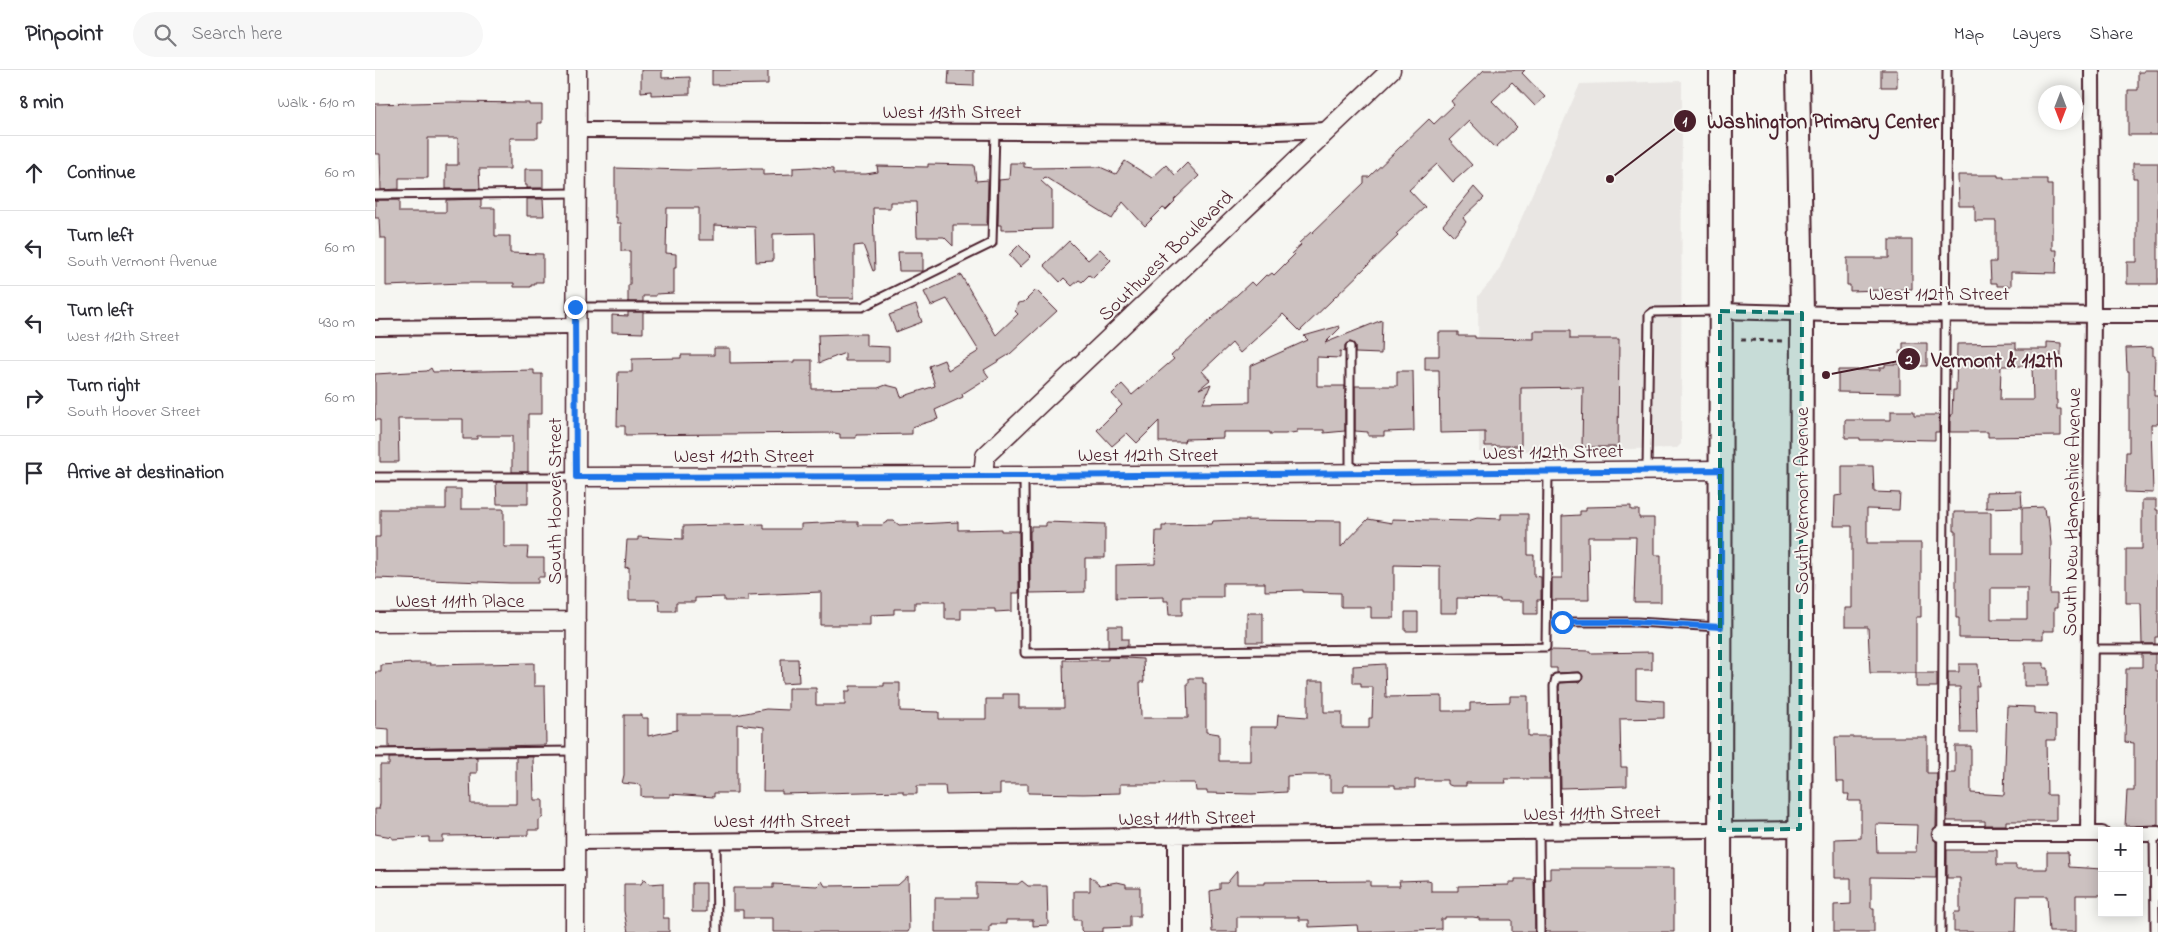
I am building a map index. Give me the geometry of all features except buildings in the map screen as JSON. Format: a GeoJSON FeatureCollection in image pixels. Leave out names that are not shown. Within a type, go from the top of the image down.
{"type":"FeatureCollection","features":[{"type":"Feature","properties":{"kind":"main road"},"geometry":{"type":"LineString","coordinates":[[1720,932],[1721,70]]}},
{"type":"Feature","properties":{"kind":"main road","name":"South Vermont Avenue"},"geometry":{"type":"LineString","coordinates":[[1798,70],[1802,314],[1800,932]]}},
{"type":"Feature","properties":{"kind":"street","name":"South Hoover Street"},"geometry":{"type":"LineString","coordinates":[[575,932],[577,70]]}},
{"type":"Feature","properties":{"kind":"street","name":"Southwest Boulevard"},"geometry":{"type":"LineString","coordinates":[[983,476],[985,456],[1391,70]]}},
{"type":"Feature","properties":{"kind":"street","name":"South New Hampshire Avenue"},"geometry":{"type":"LineString","coordinates":[[2092,70],[2093,315],[2090,649],[2095,834]]}},
{"type":"Feature","properties":{"kind":"street","name":"West 113th Street"},"geometry":{"type":"LineString","coordinates":[[577,130],[1248,133],[1327,130]]}},
{"type":"Feature","properties":{"kind":"street","name":"West 112th Street"},"geometry":{"type":"LineString","coordinates":[[1720,311],[1802,314],[2158,315]]}},
{"type":"Feature","properties":{"kind":"street"},"geometry":{"type":"LineString","coordinates":[[375,328],[575,326]]}},
{"type":"Feature","properties":{"kind":"street","name":"West 112th Street"},"geometry":{"type":"LineString","coordinates":[[576,477],[1024,476],[1721,470]]}},
{"type":"Feature","properties":{"kind":"street","name":"West 111th Place"},"geometry":{"type":"LineString","coordinates":[[375,622],[576,621]]}},
{"type":"Feature","properties":{"kind":"street","name":"West 111th Street"},"geometry":{"type":"LineString","coordinates":[[575,842],[1800,829]]}},
{"type":"Feature","properties":{"kind":"street"},"geometry":{"type":"LineString","coordinates":[[1940,834],[2095,834]]}},
{"type":"Feature","properties":{"kind":"street"},"geometry":{"type":"LineString","coordinates":[[2143,834],[2156,834]]}},
{"type":"Feature","properties":{"kind":"street"},"geometry":{"type":"LineString","coordinates":[[1176,837],[1176,932]]}},
{"type":"Feature","properties":{"kind":"street"},"geometry":{"type":"LineString","coordinates":[[375,878],[575,877]]}},
{"type":"Feature","properties":{"kind":"lane"},"geometry":{"type":"LineString","coordinates":[[1941,932],[1940,834],[1947,70]]}},
{"type":"Feature","properties":{"kind":"lane"},"geometry":{"type":"LineString","coordinates":[[575,307],[862,307],[991,243],[995,132]]}},
{"type":"Feature","properties":{"kind":"lane"},"geometry":{"type":"LineString","coordinates":[[375,195],[576,193]]}},
{"type":"Feature","properties":{"kind":"lane"},"geometry":{"type":"LineString","coordinates":[[1647,471],[1649,315],[1653,312],[1720,311]]}},
{"type":"Feature","properties":{"kind":"lane"},"geometry":{"type":"LineString","coordinates":[[1350,347],[1350,474]]}},
{"type":"Feature","properties":{"kind":"lane"},"geometry":{"type":"LineString","coordinates":[[1024,476],[1025,653],[1546,648],[1548,472]]}},
{"type":"Feature","properties":{"kind":"lane"},"geometry":{"type":"LineString","coordinates":[[375,477],[576,477]]}},
{"type":"Feature","properties":{"kind":"lane"},"geometry":{"type":"LineString","coordinates":[[1562,622],[1637,622],[1721,627]]}},
{"type":"Feature","properties":{"kind":"lane"},"geometry":{"type":"LineString","coordinates":[[2090,649],[2158,649]]}},
{"type":"Feature","properties":{"kind":"lane"},"geometry":{"type":"LineString","coordinates":[[1556,832],[1554,686],[1557,678],[1578,677]]}},
{"type":"Feature","properties":{"kind":"lane"},"geometry":{"type":"LineString","coordinates":[[375,753],[575,751]]}},
{"type":"Feature","properties":{"kind":"lane"},"geometry":{"type":"LineString","coordinates":[[1539,832],[1540,932]]}},
{"type":"Feature","properties":{"kind":"lane"},"geometry":{"type":"LineString","coordinates":[[2155,932],[2156,834]]}},
{"type":"Feature","properties":{"kind":"lane"},"geometry":{"type":"LineString","coordinates":[[716,841],[717,932]]}},
{"type":"Feature","properties":{"kind":"path"},"geometry":{"type":"LineString","coordinates":[[1741,340],[1786,341]]}},
{"type":"Feature","properties":{"kind":"highlighted area"},"geometry":{"type":"Polygon","coordinates":[[[1720,311],[1802,313],[1800,829],[1720,830],[1720,311]]]}},
{"type":"Feature","properties":{"kind":"shaded area"},"geometry":{"type":"Polygon","coordinates":[[[1682,81],[1681,444],[1677,448],[1479,452],[1478,296],[1497,274],[1580,84],[1682,81]]]}},
{"type":"Feature","properties":{"kind":"place","name":"Washington Primary Center"},"geometry":{"type":"Point","coordinates":[1610,179]}},
{"type":"Feature","properties":{"kind":"place","name":"Vermont & 112th"},"geometry":{"type":"Point","coordinates":[1826,375]}},
{"type":"Feature","properties":{"kind":"route"},"geometry":{"type":"LineString","coordinates":[[575,307],[576,477],[1024,476],[1721,470],[1721,627],[1637,622],[1562,622]]}}]}
